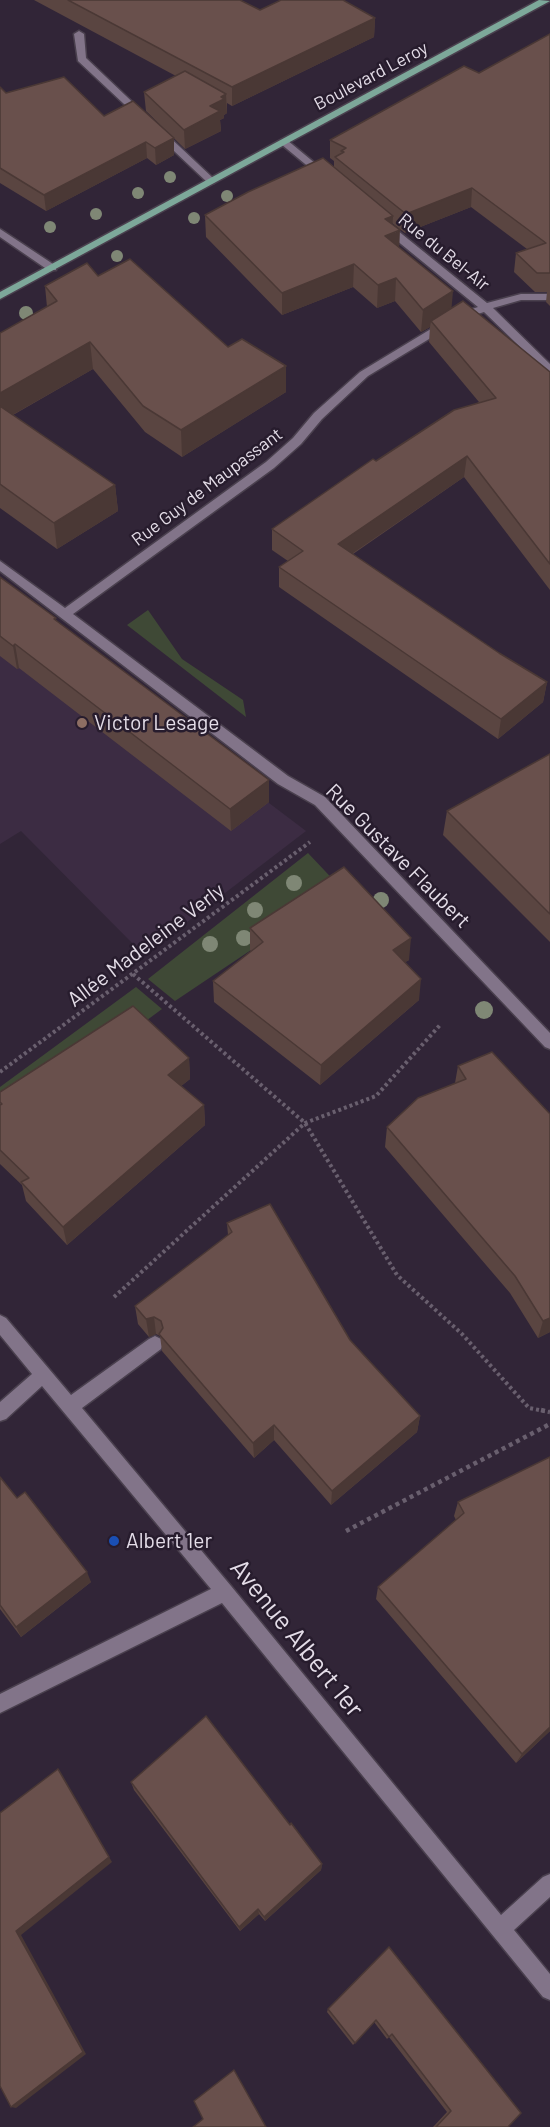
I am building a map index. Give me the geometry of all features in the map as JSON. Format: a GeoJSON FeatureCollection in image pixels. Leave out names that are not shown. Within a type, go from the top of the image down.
{"type":"FeatureCollection","features":[{"type":"Feature","properties":{"kind":"main road","name":"Boulevard Leroy"},"geometry":{"type":"LineString","coordinates":[[0,296],[546,0]]}},
{"type":"Feature","properties":{"kind":"street"},"geometry":{"type":"LineString","coordinates":[[80,34],[81,59],[212,182]]}},
{"type":"Feature","properties":{"kind":"street"},"geometry":{"type":"LineString","coordinates":[[284,142],[332,182]]}},
{"type":"Feature","properties":{"kind":"street","name":"Rue du Bel-Air"},"geometry":{"type":"LineString","coordinates":[[377,219],[486,308],[550,370]]}},
{"type":"Feature","properties":{"kind":"street"},"geometry":{"type":"LineString","coordinates":[[0,232],[52,268]]}},
{"type":"Feature","properties":{"kind":"street","name":"Rue Guy de Maupassant"},"geometry":{"type":"LineString","coordinates":[[65,614],[270,465],[297,441],[318,416],[364,374],[458,317],[521,297],[550,297]]}},
{"type":"Feature","properties":{"kind":"street","name":"Rue Gustave Flaubert"},"geometry":{"type":"LineString","coordinates":[[0,565],[283,780],[320,801],[550,1043]]}},
{"type":"Feature","properties":{"kind":"street","name":"Avenue Albert 1er"},"geometry":{"type":"LineString","coordinates":[[0,1323],[225,1592],[550,1990]]}},
{"type":"Feature","properties":{"kind":"street"},"geometry":{"type":"LineString","coordinates":[[70,1406],[155,1344]]}},
{"type":"Feature","properties":{"kind":"street"},"geometry":{"type":"LineString","coordinates":[[0,1413],[44,1374]]}},
{"type":"Feature","properties":{"kind":"street"},"geometry":{"type":"LineString","coordinates":[[0,1704],[225,1592]]}},
{"type":"Feature","properties":{"kind":"street"},"geometry":{"type":"LineString","coordinates":[[500,1929],[550,1884]]}},
{"type":"Feature","properties":{"kind":"path","name":"Allée Madeleine Verly"},"geometry":{"type":"LineString","coordinates":[[0,1072],[310,842]]}},
{"type":"Feature","properties":{"kind":"path"},"geometry":{"type":"LineString","coordinates":[[133,974],[305,1123],[397,1275],[462,1334],[529,1408],[550,1412]]}},
{"type":"Feature","properties":{"kind":"path"},"geometry":{"type":"LineString","coordinates":[[114,1297],[305,1123],[376,1096],[441,1024]]}},
{"type":"Feature","properties":{"kind":"path"},"geometry":{"type":"LineString","coordinates":[[346,1531],[550,1424]]}},
{"type":"Feature","properties":{"kind":"shaded area","name":"Victor Lesage"},"geometry":{"type":"Polygon","coordinates":[[[0,600],[306,831],[144,955],[21,831],[0,844],[0,600]]]}},
{"type":"Feature","properties":{"kind":"green space"},"geometry":{"type":"Polygon","coordinates":[[[148,610],[182,659],[243,700],[246,717],[127,625],[148,610]]]}},
{"type":"Feature","properties":{"kind":"green space"},"geometry":{"type":"Polygon","coordinates":[[[308,853],[342,889],[175,1001],[148,979],[308,853]]]}},
{"type":"Feature","properties":{"kind":"green space"},"geometry":{"type":"Polygon","coordinates":[[[136,987],[162,1009],[0,1129],[0,1087],[136,987]]]}},
{"type":"Feature","properties":{"kind":"building"},"geometry":{"type":"Polygon","coordinates":[[[68,0],[240,0],[260,10],[281,0],[343,0],[375,18],[232,87],[68,0]]]}},
{"type":"Feature","properties":{"kind":"building"},"geometry":{"type":"Polygon","coordinates":[[[550,34],[550,273],[537,273],[516,253],[546,243],[472,188],[406,214],[335,157],[344,152],[341,151],[346,148],[330,140],[464,66],[479,73],[550,34]]]}},
{"type":"Feature","properties":{"kind":"building"},"geometry":{"type":"Polygon","coordinates":[[[185,71],[226,94],[221,97],[224,99],[210,106],[220,111],[184,130],[144,92],[185,71]]]}},
{"type":"Feature","properties":{"kind":"building"},"geometry":{"type":"Polygon","coordinates":[[[64,77],[104,116],[133,101],[174,138],[155,148],[146,142],[44,195],[0,168],[0,87],[6,93],[64,77]]]}},
{"type":"Feature","properties":{"kind":"building"},"geometry":{"type":"Polygon","coordinates":[[[323,158],[393,216],[385,219],[400,230],[385,236],[453,291],[423,310],[396,278],[378,285],[354,264],[282,293],[205,215],[248,192],[323,158]]]}},
{"type":"Feature","properties":{"kind":"building"},"geometry":{"type":"Polygon","coordinates":[[[130,259],[228,347],[242,339],[286,366],[181,430],[143,406],[90,342],[0,393],[0,333],[57,301],[45,286],[87,263],[98,276],[130,259]]]}},
{"type":"Feature","properties":{"kind":"building"},"geometry":{"type":"Polygon","coordinates":[[[463,301],[550,372],[550,564],[467,456],[338,544],[499,653],[547,682],[501,719],[279,567],[303,551],[272,529],[373,459],[376,461],[454,410],[496,398],[431,321],[463,301]]]}},
{"type":"Feature","properties":{"kind":"building"},"geometry":{"type":"Polygon","coordinates":[[[0,406],[115,485],[54,523],[0,484],[0,406]]]}},
{"type":"Feature","properties":{"kind":"building"},"geometry":{"type":"Polygon","coordinates":[[[0,577],[269,780],[230,809],[15,644],[13,646],[0,636],[0,577]]]}},
{"type":"Feature","properties":{"kind":"building"},"geometry":{"type":"Polygon","coordinates":[[[550,754],[550,914],[447,811],[550,754]]]}},
{"type":"Feature","properties":{"kind":"building"},"geometry":{"type":"Polygon","coordinates":[[[344,867],[411,938],[393,950],[421,979],[321,1065],[213,981],[263,942],[250,928],[344,867]]]}},
{"type":"Feature","properties":{"kind":"building"},"geometry":{"type":"Polygon","coordinates":[[[133,1006],[189,1058],[168,1075],[204,1105],[63,1227],[21,1182],[29,1178],[0,1150],[0,1105],[2,1104],[0,1092],[133,1006]]]}},
{"type":"Feature","properties":{"kind":"building"},"geometry":{"type":"Polygon","coordinates":[[[492,1052],[550,1114],[550,1318],[543,1321],[515,1276],[387,1127],[418,1098],[466,1079],[458,1066],[492,1052]]]}},
{"type":"Feature","properties":{"kind":"building"},"geometry":{"type":"Polygon","coordinates":[[[270,1204],[350,1340],[420,1416],[332,1491],[274,1425],[253,1443],[159,1334],[163,1328],[161,1321],[154,1317],[146,1319],[135,1306],[232,1232],[227,1223],[270,1204]]]}},
{"type":"Feature","properties":{"kind":"building"},"geometry":{"type":"Polygon","coordinates":[[[550,1457],[550,1727],[522,1754],[378,1587],[464,1513],[458,1502],[550,1457]]]}},
{"type":"Feature","properties":{"kind":"building"},"geometry":{"type":"Polygon","coordinates":[[[0,1477],[17,1498],[25,1492],[87,1572],[16,1627],[0,1605],[0,1477]]]}},
{"type":"Feature","properties":{"kind":"building"},"geometry":{"type":"Polygon","coordinates":[[[206,1716],[322,1864],[264,1917],[258,1909],[239,1927],[131,1782],[206,1716]]]}},
{"type":"Feature","properties":{"kind":"building"},"geometry":{"type":"Polygon","coordinates":[[[58,1769],[109,1857],[16,1931],[83,2052],[11,2107],[0,2086],[0,1813],[58,1769]]]}},
{"type":"Feature","properties":{"kind":"building"},"geometry":{"type":"Polygon","coordinates":[[[389,1947],[521,2113],[508,2127],[436,2127],[451,2111],[392,2034],[389,2037],[376,2020],[355,2043],[328,2009],[389,1947]]]}},
{"type":"Feature","properties":{"kind":"building"},"geometry":{"type":"Polygon","coordinates":[[[234,2070],[266,2127],[193,2127],[203,2119],[194,2101],[234,2070]]]}},
{"type":"Feature","properties":{"kind":"place","name":"Victor Lesage"},"geometry":{"type":"Point","coordinates":[82,723]}},
{"type":"Feature","properties":{"kind":"place","name":"Albert 1er"},"geometry":{"type":"Point","coordinates":[114,1541]}}]}
